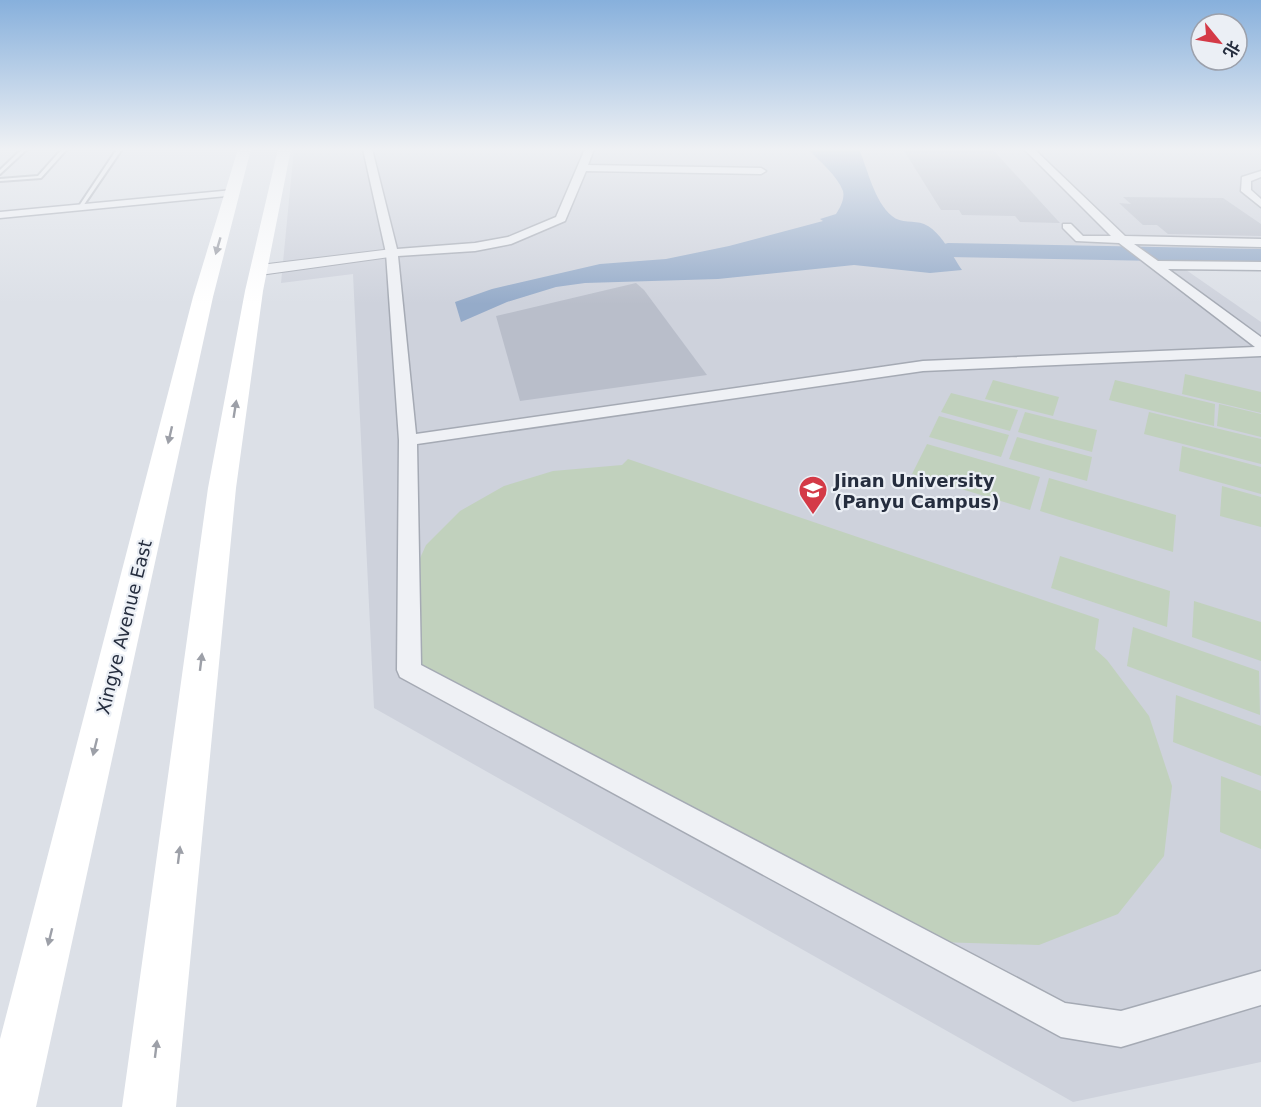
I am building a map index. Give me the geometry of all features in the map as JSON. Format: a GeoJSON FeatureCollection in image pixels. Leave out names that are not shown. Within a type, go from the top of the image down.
{"type":"FeatureCollection","features":[{"type":"Feature","properties":{"kind":"main road","name":"Xingye Avenue East"},"geometry":{"type":"LineString","coordinates":[[9,1107],[203,297],[231,201]]}},
{"type":"Feature","properties":{"kind":"main road"},"geometry":{"type":"LineString","coordinates":[[149,1107],[222,488],[274,201]]}},
{"type":"Feature","properties":{"kind":"street"},"geometry":{"type":"LineString","coordinates":[[0,215],[160,201]]}},
{"type":"Feature","properties":{"kind":"street"},"geometry":{"type":"LineString","coordinates":[[380,201],[392,253],[408,440],[409,670],[1061,1020],[1120,1029],[1261,988]]}},
{"type":"Feature","properties":{"kind":"street"},"geometry":{"type":"LineString","coordinates":[[260,270],[392,253],[475,247],[511,240],[561,219],[569,201]]}},
{"type":"Feature","properties":{"kind":"street"},"geometry":{"type":"LineString","coordinates":[[1082,201],[1126,243],[1261,344]]}},
{"type":"Feature","properties":{"kind":"street"},"geometry":{"type":"LineString","coordinates":[[1067,226],[1080,239],[1126,243],[1261,243]]}},
{"type":"Feature","properties":{"kind":"street"},"geometry":{"type":"LineString","coordinates":[[1155,265],[1261,266]]}},
{"type":"Feature","properties":{"kind":"street"},"geometry":{"type":"LineString","coordinates":[[408,440],[922,366],[1261,351]]}},
{"type":"Feature","properties":{"kind":"lane"},"geometry":{"type":"LineString","coordinates":[[79,208],[84,201]]}},
{"type":"Feature","properties":{"kind":"shaded area","name":"Jinan University (Panyu Campus)"},"geometry":{"type":"Polygon","coordinates":[[[289,201],[1261,201],[1261,250],[1153,247],[1261,322],[1261,1062],[1073,1102],[374,708],[353,274],[281,283],[289,201]]]}},
{"type":"Feature","properties":{"kind":"green space"},"geometry":{"type":"Polygon","coordinates":[[[1185,374],[1261,392],[1261,413],[1182,394],[1185,374]]]}},
{"type":"Feature","properties":{"kind":"green space"},"geometry":{"type":"Polygon","coordinates":[[[993,380],[1059,397],[1053,416],[985,399],[993,380]]]}},
{"type":"Feature","properties":{"kind":"green space"},"geometry":{"type":"Polygon","coordinates":[[[1115,380],[1215,404],[1214,426],[1109,400],[1115,380]]]}},
{"type":"Feature","properties":{"kind":"green space"},"geometry":{"type":"Polygon","coordinates":[[[951,393],[1018,410],[1010,431],[941,412],[951,393]]]}},
{"type":"Feature","properties":{"kind":"green space"},"geometry":{"type":"Polygon","coordinates":[[[1219,404],[1261,414],[1261,437],[1217,426],[1219,404]]]}},
{"type":"Feature","properties":{"kind":"green space"},"geometry":{"type":"Polygon","coordinates":[[[1025,412],[1097,430],[1092,452],[1018,432],[1025,412]]]}},
{"type":"Feature","properties":{"kind":"green space"},"geometry":{"type":"Polygon","coordinates":[[[1149,412],[1261,439],[1261,464],[1144,434],[1149,412]]]}},
{"type":"Feature","properties":{"kind":"green space"},"geometry":{"type":"Polygon","coordinates":[[[939,416],[1009,435],[1001,457],[929,437],[939,416]]]}},
{"type":"Feature","properties":{"kind":"green space"},"geometry":{"type":"Polygon","coordinates":[[[1017,437],[1092,457],[1087,481],[1009,459],[1017,437]]]}},
{"type":"Feature","properties":{"kind":"green space"},"geometry":{"type":"Polygon","coordinates":[[[927,444],[1040,477],[1030,510],[912,474],[927,444]]]}},
{"type":"Feature","properties":{"kind":"green space"},"geometry":{"type":"Polygon","coordinates":[[[1182,446],[1261,467],[1261,494],[1179,471],[1182,446]]]}},
{"type":"Feature","properties":{"kind":"green space"},"geometry":{"type":"Polygon","coordinates":[[[628,459],[1099,619],[1095,649],[1107,660],[1149,716],[1172,786],[1164,856],[1118,914],[1039,945],[938,942],[429,679],[407,633],[407,587],[426,545],[460,511],[504,486],[553,471],[622,465],[628,459]]]}},
{"type":"Feature","properties":{"kind":"green space"},"geometry":{"type":"Polygon","coordinates":[[[1049,478],[1176,515],[1173,552],[1040,511],[1049,478]]]}},
{"type":"Feature","properties":{"kind":"green space"},"geometry":{"type":"Polygon","coordinates":[[[1222,486],[1261,497],[1261,527],[1220,516],[1222,486]]]}},
{"type":"Feature","properties":{"kind":"green space"},"geometry":{"type":"Polygon","coordinates":[[[1060,556],[1170,591],[1167,627],[1051,588],[1060,556]]]}},
{"type":"Feature","properties":{"kind":"green space"},"geometry":{"type":"Polygon","coordinates":[[[1194,601],[1261,622],[1261,661],[1192,637],[1194,601]]]}},
{"type":"Feature","properties":{"kind":"green space"},"geometry":{"type":"Polygon","coordinates":[[[1133,627],[1259,671],[1260,715],[1127,666],[1133,627]]]}},
{"type":"Feature","properties":{"kind":"green space"},"geometry":{"type":"Polygon","coordinates":[[[1176,695],[1261,726],[1261,776],[1173,742],[1176,695]]]}},
{"type":"Feature","properties":{"kind":"green space"},"geometry":{"type":"Polygon","coordinates":[[[1221,776],[1261,791],[1261,849],[1220,832],[1221,776]]]}},
{"type":"Feature","properties":{"kind":"water"},"geometry":{"type":"Polygon","coordinates":[[[843,201],[880,201],[886,210],[899,220],[924,224],[936,232],[962,270],[930,273],[854,265],[718,279],[585,283],[556,287],[507,302],[461,322],[455,302],[492,289],[600,264],[666,259],[729,246],[823,221],[820,219],[836,214],[843,201]]]}},
{"type":"Feature","properties":{"kind":"building"},"geometry":{"type":"Polygon","coordinates":[[[935,201],[1039,201],[1060,223],[1020,222],[1015,216],[962,215],[959,210],[941,210],[935,201]]]}},
{"type":"Feature","properties":{"kind":"building"},"geometry":{"type":"Polygon","coordinates":[[[1127,201],[1227,201],[1261,224],[1261,236],[1168,234],[1157,225],[1143,225],[1119,203],[1131,204],[1127,201]]]}},
{"type":"Feature","properties":{"kind":"building"},"geometry":{"type":"Polygon","coordinates":[[[636,283],[644,290],[707,375],[520,401],[496,316],[636,283]]]}},
{"type":"Feature","properties":{"kind":"waterway"},"geometry":{"type":"LineString","coordinates":[[948,250],[1261,256]]}},
{"type":"Feature","properties":{"kind":"place","name":"Jinan University (Panyu Campus)"},"geometry":{"type":"Point","coordinates":[813,516]}}]}
